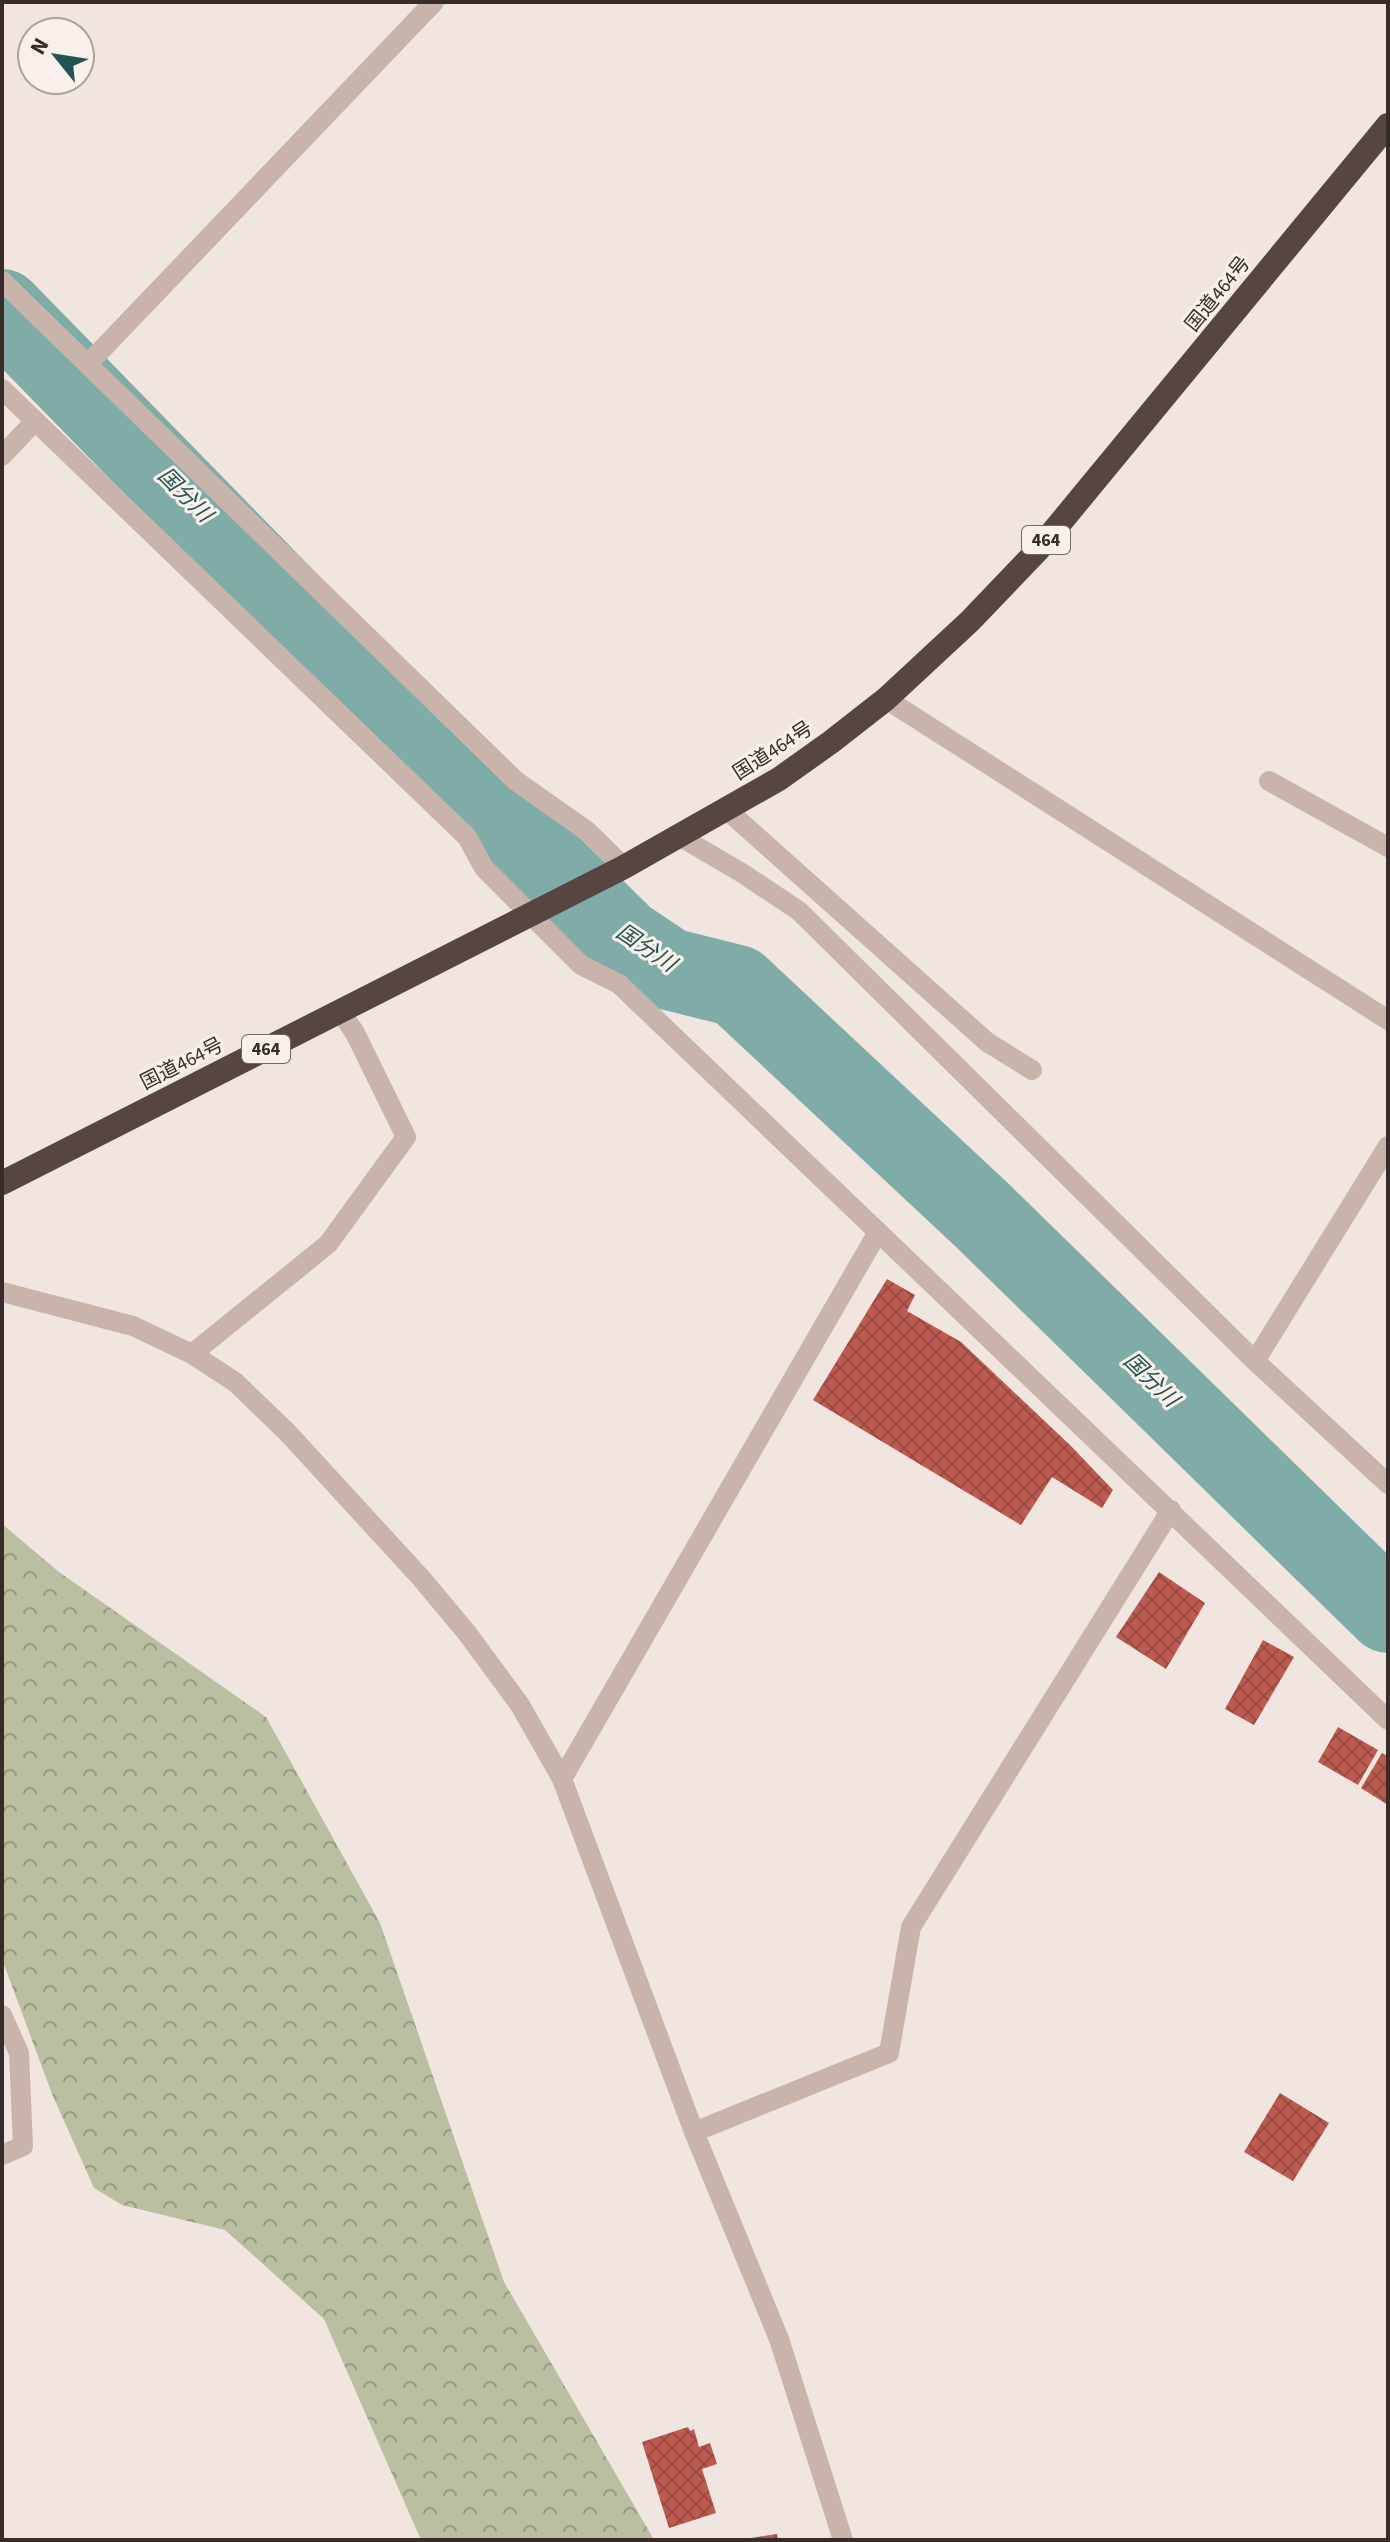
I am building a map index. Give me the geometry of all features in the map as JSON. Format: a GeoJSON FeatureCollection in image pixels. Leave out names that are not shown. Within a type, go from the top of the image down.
{"type":"FeatureCollection","features":[{"type":"Feature","properties":{"kind":"highway","name":"国道464号"},"geometry":{"type":"LineString","coordinates":[[2,1183],[624,867],[779,779],[886,699],[970,621],[1037,551],[1388,125]]}},
{"type":"Feature","properties":{"kind":"street"},"geometry":{"type":"LineString","coordinates":[[88,364],[434,2]]}},
{"type":"Feature","properties":{"kind":"street"},"geometry":{"type":"LineString","coordinates":[[2,281],[516,781],[587,831],[624,867]]}},
{"type":"Feature","properties":{"kind":"street"},"geometry":{"type":"LineString","coordinates":[[2,389],[467,837],[484,868],[581,965],[619,984],[1388,1720]]}},
{"type":"Feature","properties":{"kind":"street"},"geometry":{"type":"LineString","coordinates":[[2,456],[35,421]]}},
{"type":"Feature","properties":{"kind":"street"},"geometry":{"type":"LineString","coordinates":[[886,699],[1388,1020]]}},
{"type":"Feature","properties":{"kind":"street"},"geometry":{"type":"LineString","coordinates":[[1269,781],[1388,847]]}},
{"type":"Feature","properties":{"kind":"street"},"geometry":{"type":"LineString","coordinates":[[727,810],[987,1042],[1032,1070]]}},
{"type":"Feature","properties":{"kind":"street"},"geometry":{"type":"LineString","coordinates":[[679,836],[799,911],[1255,1361],[1388,1484]]}},
{"type":"Feature","properties":{"kind":"street"},"geometry":{"type":"LineString","coordinates":[[192,1354],[328,1244],[406,1137],[355,1033],[340,1011]]}},
{"type":"Feature","properties":{"kind":"street"},"geometry":{"type":"LineString","coordinates":[[1255,1361],[1388,1146]]}},
{"type":"Feature","properties":{"kind":"street"},"geometry":{"type":"LineString","coordinates":[[562,1779],[878,1232]]}},
{"type":"Feature","properties":{"kind":"street"},"geometry":{"type":"LineString","coordinates":[[2,1292],[133,1326],[192,1354],[235,1382],[287,1432],[421,1578],[467,1633],[520,1705],[562,1779],[694,2132],[779,2339],[843,2540]]}},
{"type":"Feature","properties":{"kind":"street"},"geometry":{"type":"LineString","coordinates":[[694,2132],[889,2053],[911,1927],[1171,1510]]}},
{"type":"Feature","properties":{"kind":"street"},"geometry":{"type":"LineString","coordinates":[[2,2015],[19,2053],[23,2146],[2,2155]]}},
{"type":"Feature","properties":{"kind":"green space"},"geometry":{"type":"Polygon","coordinates":[[[2,1524],[59,1572],[266,1717],[380,1923],[504,2282],[652,2540],[421,2540],[324,2319],[225,2230],[122,2205],[94,2188],[52,2094],[2,1959],[2,1524]]]}},
{"type":"Feature","properties":{"kind":"building"},"geometry":{"type":"Polygon","coordinates":[[[887,1279],[915,1295],[907,1311],[961,1342],[1113,1490],[1102,1508],[1052,1477],[1021,1525],[813,1400],[887,1279]]]}},
{"type":"Feature","properties":{"kind":"building"},"geometry":{"type":"Polygon","coordinates":[[[1159,1572],[1205,1603],[1166,1669],[1116,1637],[1159,1572]]]}},
{"type":"Feature","properties":{"kind":"building"},"geometry":{"type":"Polygon","coordinates":[[[1263,1640],[1294,1657],[1254,1725],[1225,1709],[1263,1640]]]}},
{"type":"Feature","properties":{"kind":"building"},"geometry":{"type":"Polygon","coordinates":[[[1338,1727],[1378,1750],[1358,1785],[1318,1762],[1338,1727]]]}},
{"type":"Feature","properties":{"kind":"building"},"geometry":{"type":"Polygon","coordinates":[[[1382,1753],[1388,1756],[1388,1805],[1361,1788],[1382,1753]]]}},
{"type":"Feature","properties":{"kind":"building"},"geometry":{"type":"Polygon","coordinates":[[[1280,2093],[1329,2123],[1293,2181],[1244,2152],[1280,2093]]]}},
{"type":"Feature","properties":{"kind":"building"},"geometry":{"type":"Polygon","coordinates":[[[688,2427],[690,2431],[694,2429],[699,2447],[710,2443],[717,2464],[702,2469],[716,2513],[669,2528],[642,2442],[688,2427]]]}},
{"type":"Feature","properties":{"kind":"building"},"geometry":{"type":"Polygon","coordinates":[[[777,2534],[778,2540],[750,2540],[750,2538],[777,2534]]]}},
{"type":"Feature","properties":{"kind":"waterway","name":"国分川"},"geometry":{"type":"LineString","coordinates":[[2,310],[435,753],[624,939],[669,969],[737,986],[983,1216],[1388,1612]]}}]}
